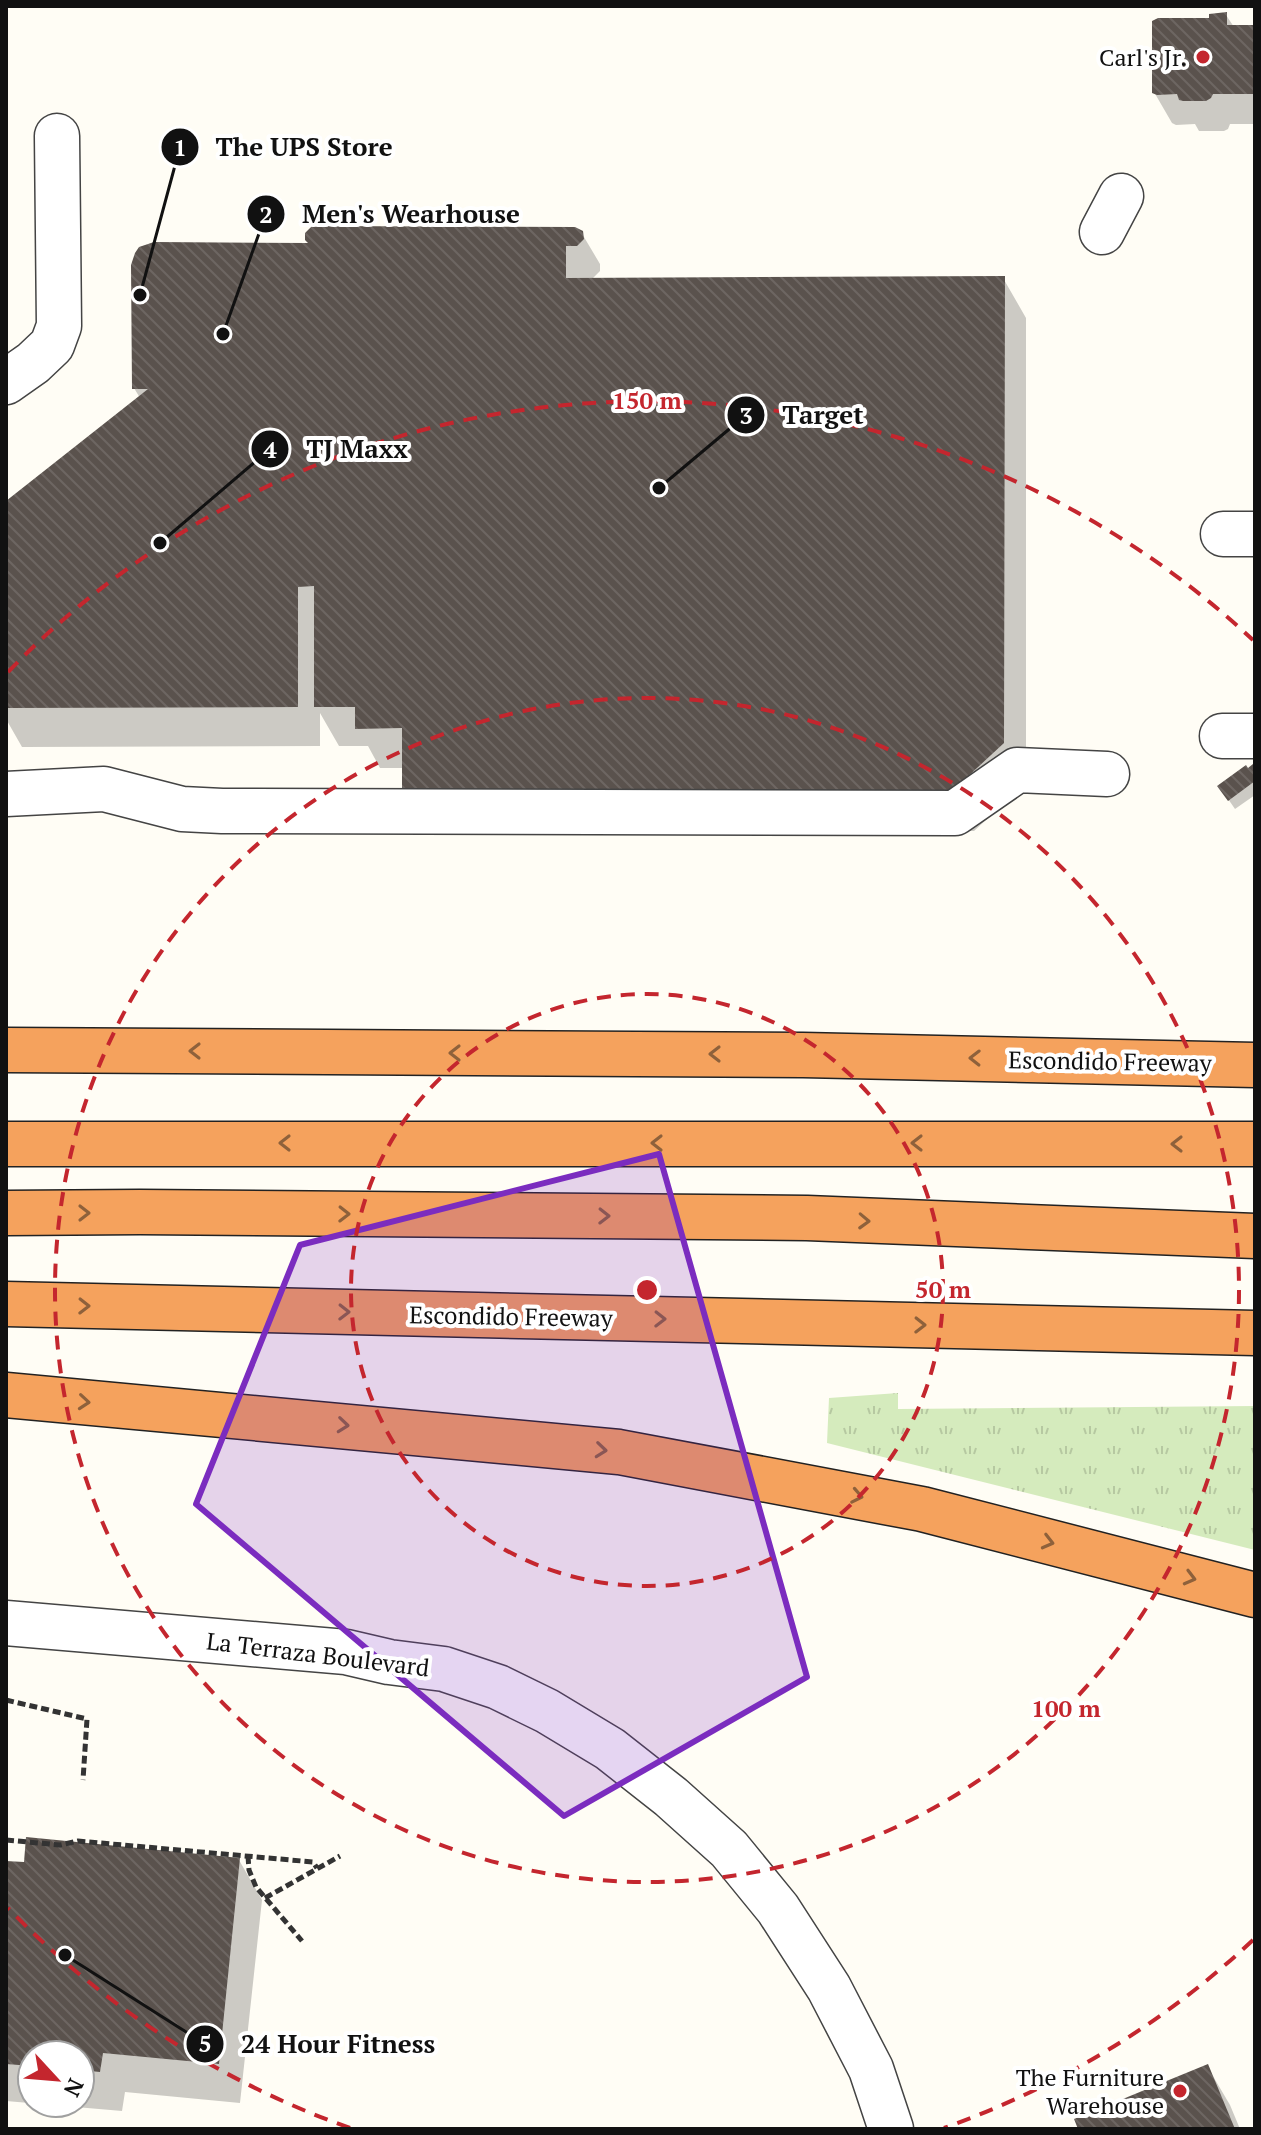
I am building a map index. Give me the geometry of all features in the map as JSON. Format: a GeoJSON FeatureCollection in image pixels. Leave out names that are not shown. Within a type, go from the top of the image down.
{"type":"FeatureCollection","features":[{"type":"Feature","properties":{"kind":"highway","name":"Escondido Freeway"},"geometry":{"type":"LineString","coordinates":[[6,1050],[788,1054],[1244,1061]]}},
{"type":"Feature","properties":{"kind":"highway"},"geometry":{"type":"LineString","coordinates":[[6,1144],[1255,1144]]}},
{"type":"Feature","properties":{"kind":"highway"},"geometry":{"type":"LineString","coordinates":[[6,1213],[807,1218],[1255,1236]]}},
{"type":"Feature","properties":{"kind":"highway","name":"Escondido Freeway"},"geometry":{"type":"LineString","coordinates":[[6,1304],[1255,1333]]}},
{"type":"Feature","properties":{"kind":"highway"},"geometry":{"type":"LineString","coordinates":[[6,1395],[619,1452],[922,1509],[1255,1595]]}},
{"type":"Feature","properties":{"kind":"street"},"geometry":{"type":"LineString","coordinates":[[6,382],[52,345],[59,326],[57,136]]}},
{"type":"Feature","properties":{"kind":"street"},"geometry":{"type":"LineString","coordinates":[[6,794],[104,789],[182,809],[222,811],[955,813],[1017,770],[1107,774]]}},
{"type":"Feature","properties":{"kind":"street","name":"La Terraza Boulevard"},"geometry":{"type":"LineString","coordinates":[[6,1623],[346,1652],[389,1662],[444,1669],[498,1687],[547,1711],[610,1749],[659,1787],[739,1861],[778,1909],[829,1988],[871,2069],[891,2129]]}},
{"type":"Feature","properties":{"kind":"path"},"geometry":{"type":"LineString","coordinates":[[6,1700],[87,1719],[83,1780]]}},
{"type":"Feature","properties":{"kind":"path"},"geometry":{"type":"LineString","coordinates":[[6,1840],[60,1845],[78,1841],[248,1856],[313,1862],[317,1868]]}},
{"type":"Feature","properties":{"kind":"path"},"geometry":{"type":"LineString","coordinates":[[248,1856],[249,1870],[256,1887],[302,1941]]}},
{"type":"Feature","properties":{"kind":"path"},"geometry":{"type":"LineString","coordinates":[[265,1898],[340,1856]]}},
{"type":"Feature","properties":{"kind":"highlighted area"},"geometry":{"type":"Polygon","coordinates":[[[659,1154],[807,1677],[564,1816],[196,1504],[300,1245],[659,1154]]]}},
{"type":"Feature","properties":{"kind":"green space"},"geometry":{"type":"Polygon","coordinates":[[[898,1393],[898,1409],[1255,1406],[1255,1550],[827,1443],[829,1398],[898,1393]]]}},
{"type":"Feature","properties":{"kind":"building","name":"Carl's Jr."},"geometry":{"type":"Polygon","coordinates":[[[1227,12],[1227,25],[1255,25],[1255,94],[1213,94],[1206,101],[1183,101],[1177,94],[1152,93],[1152,21],[1158,18],[1209,18],[1209,14],[1227,12]]]}},
{"type":"Feature","properties":{"kind":"building"},"geometry":{"type":"Polygon","coordinates":[[[312,226],[575,227],[583,231],[584,239],[577,246],[566,246],[566,278],[1005,276],[1004,743],[951,792],[402,795],[402,728],[355,729],[355,707],[314,707],[314,586],[298,587],[298,707],[6,708],[6,501],[148,389],[132,389],[131,265],[135,253],[139,247],[154,242],[308,243],[305,233],[312,226]]]}},
{"type":"Feature","properties":{"kind":"building"},"geometry":{"type":"Polygon","coordinates":[[[1253,764],[1255,781],[1228,801],[1217,786],[1246,765],[1248,768],[1253,764]]]}},
{"type":"Feature","properties":{"kind":"building"},"geometry":{"type":"Polygon","coordinates":[[[26,1837],[240,1858],[219,2064],[103,2053],[100,2072],[96,2072],[96,2039],[16,2039],[16,2065],[6,2064],[6,1861],[24,1862],[26,1837]]]}},
{"type":"Feature","properties":{"kind":"building","name":"The Furniture Warehouse"},"geometry":{"type":"Polygon","coordinates":[[[1208,2064],[1235,2129],[1078,2129],[1074,2119],[1208,2064]]]}},
{"type":"Feature","properties":{"kind":"place","name":"Carl's Jr."},"geometry":{"type":"Point","coordinates":[1203,57]}},
{"type":"Feature","properties":{"kind":"place","name":"The UPS Store"},"geometry":{"type":"Point","coordinates":[140,295]}},
{"type":"Feature","properties":{"kind":"place","name":"Men's Wearhouse"},"geometry":{"type":"Point","coordinates":[223,334]}},
{"type":"Feature","properties":{"kind":"place","name":"Target"},"geometry":{"type":"Point","coordinates":[659,488]}},
{"type":"Feature","properties":{"kind":"place","name":"TJ Maxx"},"geometry":{"type":"Point","coordinates":[160,543]}},
{"type":"Feature","properties":{"kind":"place","name":"24 Hour Fitness"},"geometry":{"type":"Point","coordinates":[65,1955]}},
{"type":"Feature","properties":{"kind":"place","name":"The Furniture Warehouse"},"geometry":{"type":"Point","coordinates":[1180,2091]}}]}
